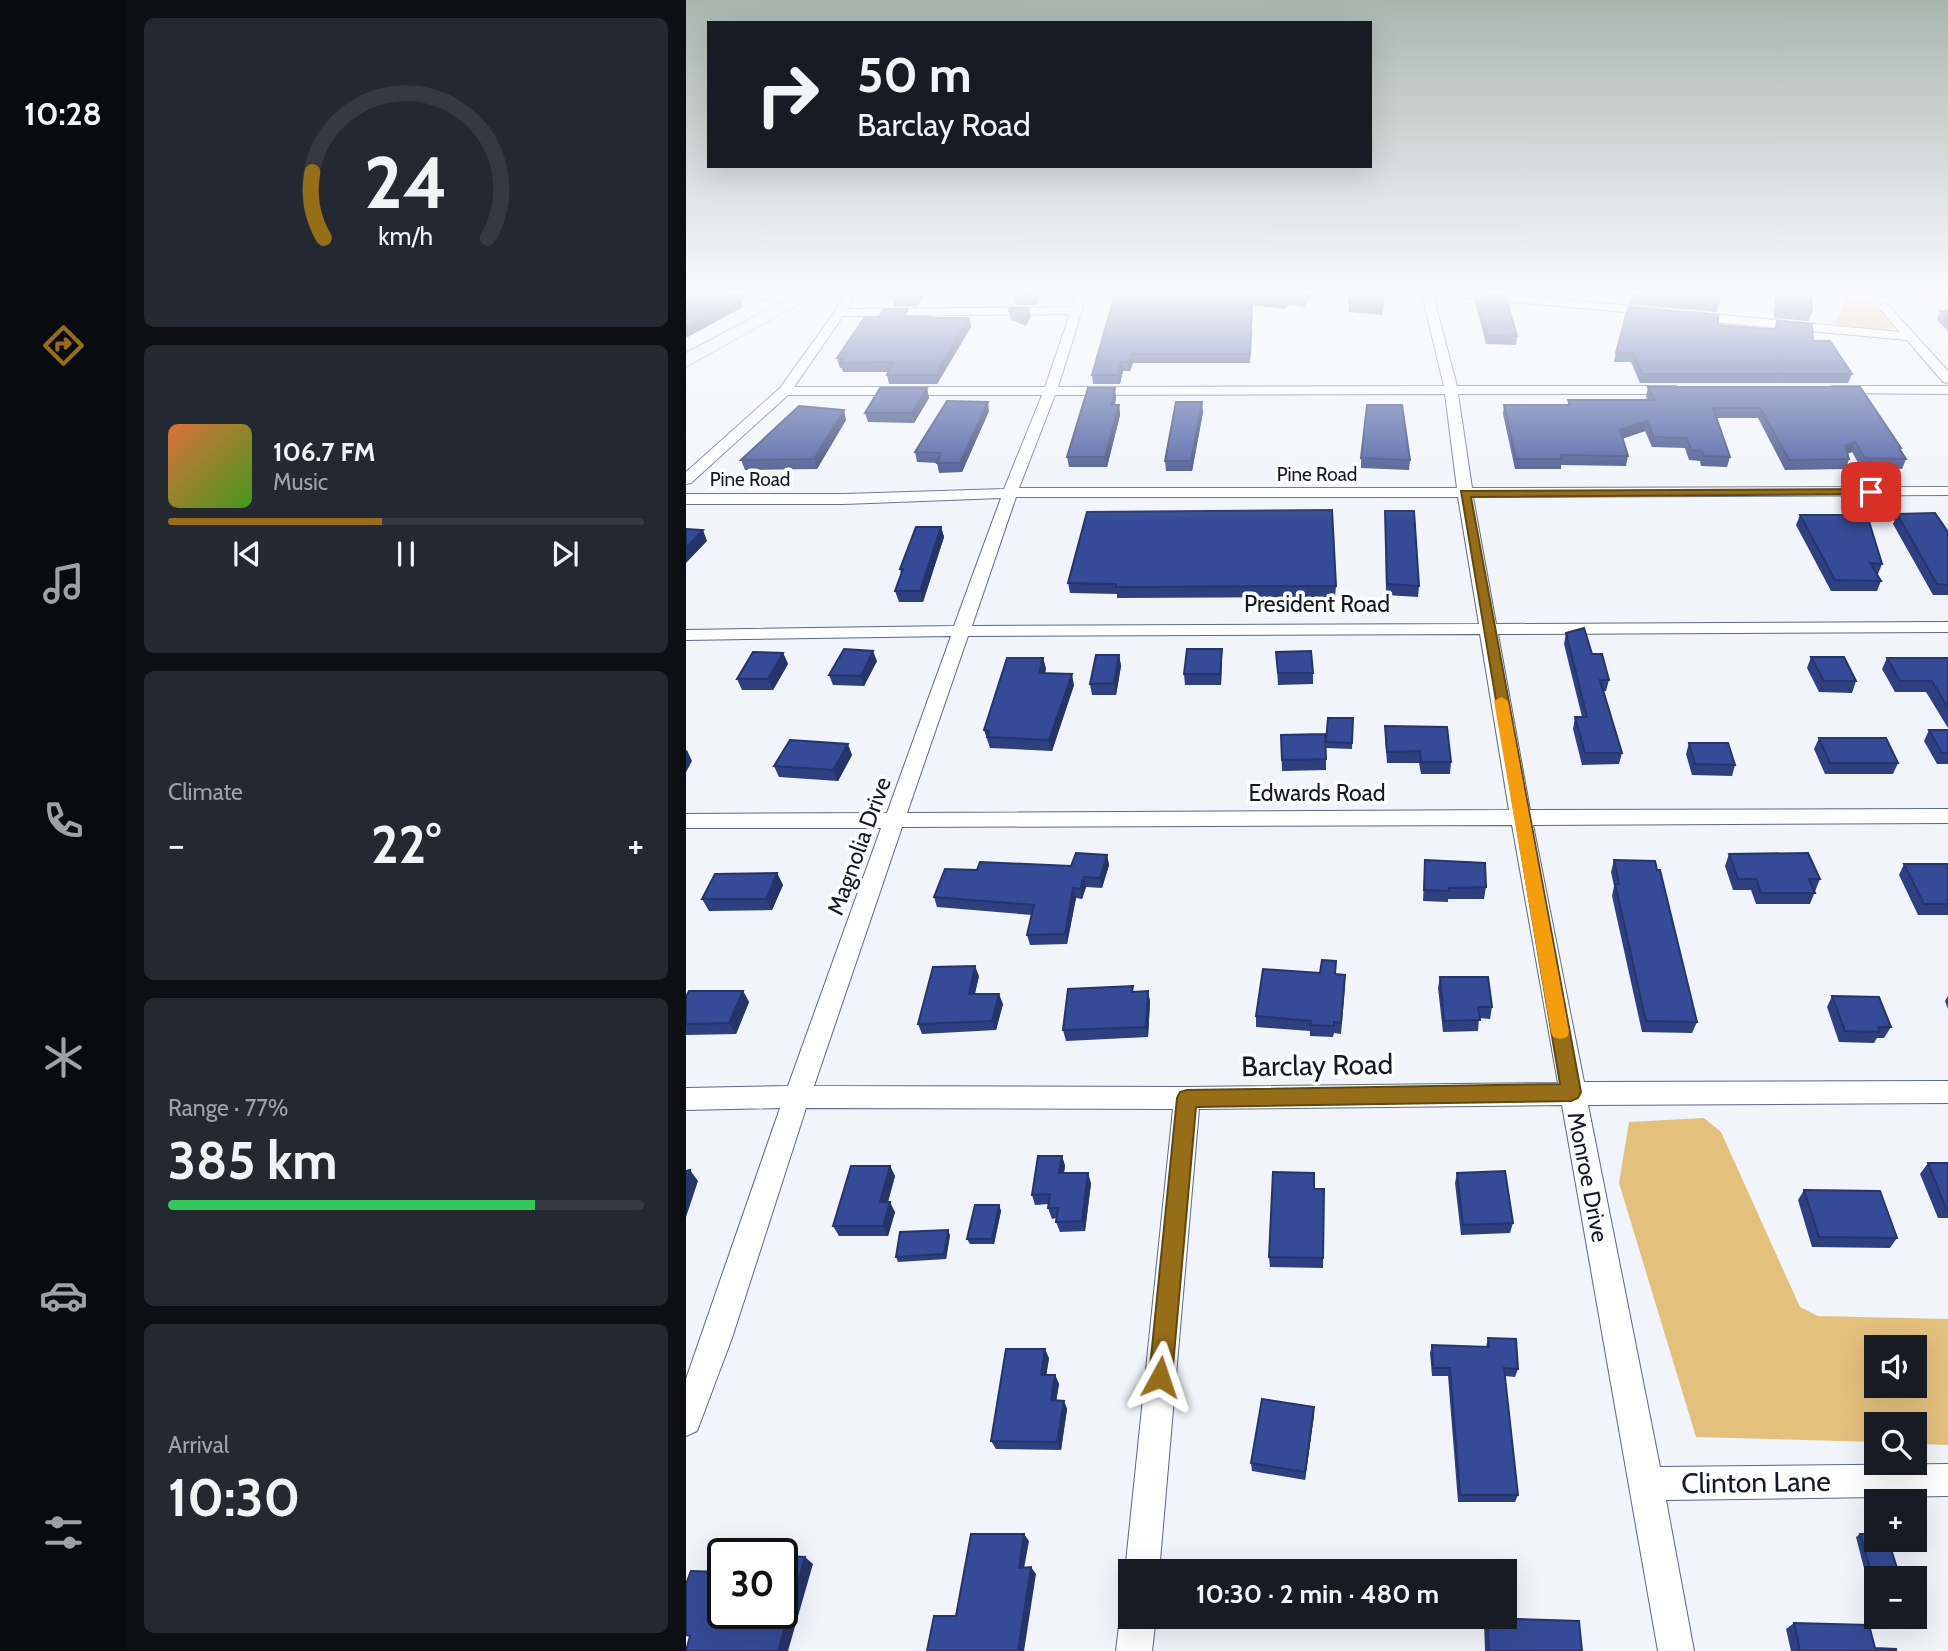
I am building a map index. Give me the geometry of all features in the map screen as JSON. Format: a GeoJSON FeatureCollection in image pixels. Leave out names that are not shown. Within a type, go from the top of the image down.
{"type":"FeatureCollection","features":[{"type":"Feature","properties":{"kind":"street"},"geometry":{"type":"LineString","coordinates":[[686,480],[785,391],[801,368]]}},
{"type":"Feature","properties":{"kind":"street","name":"Magnolia Drive"},"geometry":{"type":"LineString","coordinates":[[686,1420],[717,1338],[797,1096],[1010,494],[1057,368]]}},
{"type":"Feature","properties":{"kind":"street","name":"Monroe Drive"},"geometry":{"type":"LineString","coordinates":[[1446,368],[1521,818],[1676,1651]]}},
{"type":"Feature","properties":{"kind":"street"},"geometry":{"type":"LineString","coordinates":[[785,391],[1686,390]]}},
{"type":"Feature","properties":{"kind":"street"},"geometry":{"type":"LineString","coordinates":[[1824,390],[1948,390]]}},
{"type":"Feature","properties":{"kind":"street","name":"Pine Road"},"geometry":{"type":"LineString","coordinates":[[686,499],[845,499],[1010,494],[1948,491]]}},
{"type":"Feature","properties":{"kind":"street","name":"President Road"},"geometry":{"type":"LineString","coordinates":[[686,635],[1489,627],[1948,627]]}},
{"type":"Feature","properties":{"kind":"street","name":"Edwards Road"},"geometry":{"type":"LineString","coordinates":[[686,821],[1948,816]]}},
{"type":"Feature","properties":{"kind":"street","name":"Barclay Road"},"geometry":{"type":"LineString","coordinates":[[686,1099],[797,1096],[1187,1098],[1571,1092],[1948,1092]]}},
{"type":"Feature","properties":{"kind":"street"},"geometry":{"type":"LineString","coordinates":[[1143,1559],[1187,1098]]}},
{"type":"Feature","properties":{"kind":"street","name":"Clinton Lane"},"geometry":{"type":"LineString","coordinates":[[1647,1484],[1948,1480]]}},
{"type":"Feature","properties":{"kind":"street"},"geometry":{"type":"LineString","coordinates":[[1134,1651],[1137,1629]]}},
{"type":"Feature","properties":{"kind":"shaded area"},"geometry":{"type":"Polygon","coordinates":[[[1704,1118],[1721,1132],[1800,1307],[1818,1316],[1948,1319],[1948,1445],[1927,1444],[1927,1412],[1864,1412],[1864,1442],[1696,1437],[1619,1183],[1629,1122],[1704,1118]]]}},
{"type":"Feature","properties":{"kind":"building"},"geometry":{"type":"Polygon","coordinates":[[[890,368],[939,368],[935,375],[887,375],[890,368]]]}},
{"type":"Feature","properties":{"kind":"building"},"geometry":{"type":"Polygon","coordinates":[[[1094,368],[1120,368],[1118,375],[1092,375],[1094,368]]]}},
{"type":"Feature","properties":{"kind":"building"},"geometry":{"type":"Polygon","coordinates":[[[1639,368],[1848,368],[1852,374],[1642,374],[1639,368]]]}},
{"type":"Feature","properties":{"kind":"building"},"geometry":{"type":"Polygon","coordinates":[[[1648,387],[1860,387],[1906,459],[1865,458],[1855,442],[1845,446],[1849,459],[1789,460],[1760,408],[1713,408],[1730,457],[1704,456],[1702,451],[1691,450],[1687,438],[1654,437],[1647,421],[1620,430],[1628,456],[1561,455],[1562,459],[1516,459],[1504,405],[1570,405],[1568,400],[1655,400],[1648,387]]]}},
{"type":"Feature","properties":{"kind":"building"},"geometry":{"type":"Polygon","coordinates":[[[880,388],[927,388],[912,413],[865,413],[880,388]]]}},
{"type":"Feature","properties":{"kind":"building"},"geometry":{"type":"Polygon","coordinates":[[[1088,388],[1115,388],[1111,405],[1119,405],[1105,457],[1067,457],[1088,388]]]}},
{"type":"Feature","properties":{"kind":"building"},"geometry":{"type":"Polygon","coordinates":[[[947,401],[988,402],[960,463],[937,463],[941,453],[915,452],[947,401]]]}},
{"type":"Feature","properties":{"kind":"building"},"geometry":{"type":"Polygon","coordinates":[[[1176,402],[1202,402],[1191,461],[1165,461],[1176,402]]]}},
{"type":"Feature","properties":{"kind":"building"},"geometry":{"type":"Polygon","coordinates":[[[1367,405],[1402,405],[1410,460],[1361,458],[1367,405]]]}},
{"type":"Feature","properties":{"kind":"building"},"geometry":{"type":"Polygon","coordinates":[[[799,406],[844,410],[814,459],[741,460],[799,406]]]}},
{"type":"Feature","properties":{"kind":"building"},"geometry":{"type":"Polygon","coordinates":[[[1332,510],[1336,586],[1116,587],[1116,584],[1068,583],[1087,512],[1332,510]]]}},
{"type":"Feature","properties":{"kind":"building"},"geometry":{"type":"Polygon","coordinates":[[[1385,511],[1414,511],[1419,586],[1387,584],[1385,511]]]}},
{"type":"Feature","properties":{"kind":"building"},"geometry":{"type":"Polygon","coordinates":[[[1935,513],[1948,532],[1948,585],[1937,584],[1897,514],[1935,513]]]}},
{"type":"Feature","properties":{"kind":"building"},"geometry":{"type":"Polygon","coordinates":[[[1800,515],[1867,515],[1882,564],[1870,563],[1881,581],[1835,580],[1800,515]]]}},
{"type":"Feature","properties":{"kind":"building"},"geometry":{"type":"Polygon","coordinates":[[[916,527],[941,527],[920,591],[895,591],[903,569],[900,569],[916,527]]]}},
{"type":"Feature","properties":{"kind":"building"},"geometry":{"type":"Polygon","coordinates":[[[686,529],[703,530],[686,548],[686,529]]]}},
{"type":"Feature","properties":{"kind":"building"},"geometry":{"type":"Polygon","coordinates":[[[1584,628],[1592,654],[1602,654],[1609,680],[1600,680],[1622,753],[1585,753],[1575,717],[1587,717],[1566,633],[1584,628]]]}},
{"type":"Feature","properties":{"kind":"building"},"geometry":{"type":"Polygon","coordinates":[[[844,649],[873,651],[861,676],[829,675],[844,649]]]}},
{"type":"Feature","properties":{"kind":"building"},"geometry":{"type":"Polygon","coordinates":[[[1187,649],[1222,649],[1220,674],[1184,674],[1187,649]]]}},
{"type":"Feature","properties":{"kind":"building"},"geometry":{"type":"Polygon","coordinates":[[[1311,651],[1313,673],[1278,673],[1276,652],[1311,651]]]}},
{"type":"Feature","properties":{"kind":"building"},"geometry":{"type":"Polygon","coordinates":[[[753,652],[783,653],[768,679],[737,679],[753,652]]]}},
{"type":"Feature","properties":{"kind":"building"},"geometry":{"type":"Polygon","coordinates":[[[1096,655],[1119,655],[1114,683],[1090,684],[1096,655]]]}},
{"type":"Feature","properties":{"kind":"building"},"geometry":{"type":"Polygon","coordinates":[[[1811,657],[1844,657],[1856,681],[1824,681],[1811,657]]]}},
{"type":"Feature","properties":{"kind":"building"},"geometry":{"type":"Polygon","coordinates":[[[1007,658],[1043,658],[1039,673],[1072,674],[1049,740],[987,737],[989,731],[984,730],[1007,658]]]}},
{"type":"Feature","properties":{"kind":"building"},"geometry":{"type":"Polygon","coordinates":[[[1887,658],[1948,658],[1948,708],[1932,681],[1900,681],[1887,658]]]}},
{"type":"Feature","properties":{"kind":"building"},"geometry":{"type":"Polygon","coordinates":[[[1328,718],[1353,718],[1352,743],[1326,742],[1328,718]]]}},
{"type":"Feature","properties":{"kind":"building"},"geometry":{"type":"Polygon","coordinates":[[[1385,726],[1447,727],[1451,762],[1421,762],[1420,751],[1387,752],[1385,726]]]}},
{"type":"Feature","properties":{"kind":"building"},"geometry":{"type":"Polygon","coordinates":[[[1929,730],[1948,730],[1948,753],[1942,753],[1929,730]]]}},
{"type":"Feature","properties":{"kind":"building"},"geometry":{"type":"Polygon","coordinates":[[[1325,734],[1326,759],[1282,760],[1281,735],[1325,734]]]}},
{"type":"Feature","properties":{"kind":"building"},"geometry":{"type":"Polygon","coordinates":[[[1819,738],[1886,738],[1898,763],[1830,763],[1819,738]]]}},
{"type":"Feature","properties":{"kind":"building"},"geometry":{"type":"Polygon","coordinates":[[[790,740],[848,744],[833,770],[774,766],[790,740]]]}},
{"type":"Feature","properties":{"kind":"building"},"geometry":{"type":"Polygon","coordinates":[[[1689,743],[1728,743],[1735,765],[1695,764],[1689,743]]]}},
{"type":"Feature","properties":{"kind":"building"},"geometry":{"type":"Polygon","coordinates":[[[1076,853],[1107,855],[1100,878],[1084,877],[1080,889],[1073,888],[1065,934],[1027,935],[1034,905],[934,897],[945,869],[977,870],[980,862],[1071,866],[1076,853]]]}},
{"type":"Feature","properties":{"kind":"building"},"geometry":{"type":"Polygon","coordinates":[[[1808,853],[1820,879],[1809,879],[1815,893],[1761,893],[1756,879],[1738,879],[1729,854],[1808,853]]]}},
{"type":"Feature","properties":{"kind":"building"},"geometry":{"type":"Polygon","coordinates":[[[1425,860],[1485,863],[1486,887],[1449,888],[1449,891],[1424,890],[1425,860]]]}},
{"type":"Feature","properties":{"kind":"building"},"geometry":{"type":"Polygon","coordinates":[[[1614,860],[1655,861],[1657,870],[1660,870],[1697,1022],[1646,1021],[1615,884],[1619,884],[1614,860]]]}},
{"type":"Feature","properties":{"kind":"building"},"geometry":{"type":"Polygon","coordinates":[[[1904,864],[1948,864],[1948,904],[1924,904],[1904,864]]]}},
{"type":"Feature","properties":{"kind":"building"},"geometry":{"type":"Polygon","coordinates":[[[777,873],[766,899],[702,899],[715,874],[777,873]]]}},
{"type":"Feature","properties":{"kind":"building"},"geometry":{"type":"Polygon","coordinates":[[[1322,960],[1336,961],[1335,974],[1345,975],[1341,1023],[1334,1022],[1334,1026],[1310,1025],[1311,1021],[1256,1016],[1263,969],[1320,973],[1322,960]]]}},
{"type":"Feature","properties":{"kind":"building"},"geometry":{"type":"Polygon","coordinates":[[[975,966],[969,994],[999,994],[992,1021],[918,1024],[933,967],[975,966]]]}},
{"type":"Feature","properties":{"kind":"building"},"geometry":{"type":"Polygon","coordinates":[[[1440,977],[1488,977],[1492,1007],[1478,1007],[1480,1020],[1444,1021],[1440,977]]]}},
{"type":"Feature","properties":{"kind":"building"},"geometry":{"type":"Polygon","coordinates":[[[1133,986],[1132,992],[1148,991],[1146,1027],[1063,1030],[1068,989],[1133,986]]]}},
{"type":"Feature","properties":{"kind":"building"},"geometry":{"type":"Polygon","coordinates":[[[689,991],[743,991],[729,1023],[686,1024],[686,997],[689,991]]]}},
{"type":"Feature","properties":{"kind":"building"},"geometry":{"type":"Polygon","coordinates":[[[1832,996],[1879,997],[1891,1027],[1878,1027],[1880,1032],[1845,1031],[1832,996]]]}},
{"type":"Feature","properties":{"kind":"building"},"geometry":{"type":"Polygon","coordinates":[[[1038,1156],[1062,1156],[1059,1173],[1088,1173],[1082,1221],[1056,1222],[1058,1208],[1048,1208],[1050,1194],[1032,1195],[1038,1156]]]}},
{"type":"Feature","properties":{"kind":"building"},"geometry":{"type":"Polygon","coordinates":[[[1928,1163],[1948,1163],[1948,1208],[1946,1208],[1928,1163]]]}},
{"type":"Feature","properties":{"kind":"building"},"geometry":{"type":"Polygon","coordinates":[[[851,1166],[890,1166],[880,1202],[890,1202],[883,1226],[833,1226],[851,1166]]]}},
{"type":"Feature","properties":{"kind":"building"},"geometry":{"type":"Polygon","coordinates":[[[1505,1171],[1513,1223],[1463,1225],[1457,1173],[1505,1171]]]}},
{"type":"Feature","properties":{"kind":"building"},"geometry":{"type":"Polygon","coordinates":[[[1273,1172],[1314,1173],[1314,1189],[1324,1189],[1323,1258],[1269,1257],[1273,1172]]]}},
{"type":"Feature","properties":{"kind":"building"},"geometry":{"type":"Polygon","coordinates":[[[1804,1190],[1880,1191],[1897,1238],[1819,1237],[1804,1190]]]}},
{"type":"Feature","properties":{"kind":"building"},"geometry":{"type":"Polygon","coordinates":[[[975,1205],[999,1205],[992,1239],[967,1239],[975,1205]]]}},
{"type":"Feature","properties":{"kind":"building"},"geometry":{"type":"Polygon","coordinates":[[[948,1230],[944,1254],[896,1257],[900,1232],[948,1230]]]}},
{"type":"Feature","properties":{"kind":"building"},"geometry":{"type":"Polygon","coordinates":[[[1488,1338],[1516,1339],[1518,1369],[1504,1368],[1518,1495],[1460,1495],[1450,1368],[1433,1368],[1432,1345],[1489,1347],[1488,1338]]]}},
{"type":"Feature","properties":{"kind":"building"},"geometry":{"type":"Polygon","coordinates":[[[1006,1349],[1045,1349],[1041,1375],[1055,1375],[1051,1400],[1064,1401],[1057,1442],[991,1441],[1006,1349]]]}},
{"type":"Feature","properties":{"kind":"building"},"geometry":{"type":"Polygon","coordinates":[[[1262,1399],[1314,1407],[1305,1472],[1251,1463],[1262,1399]]]}},
{"type":"Feature","properties":{"kind":"building"},"geometry":{"type":"Polygon","coordinates":[[[971,1534],[1024,1534],[1019,1568],[1031,1567],[1018,1651],[927,1651],[934,1616],[956,1616],[971,1534]]]}},
{"type":"Feature","properties":{"kind":"building"},"geometry":{"type":"Polygon","coordinates":[[[1865,1552],[1892,1552],[1896,1566],[1869,1566],[1865,1552]]]}},
{"type":"Feature","properties":{"kind":"building"},"geometry":{"type":"Polygon","coordinates":[[[798,1557],[805,1557],[798,1581],[798,1557]]]}},
{"type":"Feature","properties":{"kind":"building"},"geometry":{"type":"Polygon","coordinates":[[[691,1571],[707,1572],[707,1629],[784,1629],[778,1651],[686,1651],[690,1636],[686,1635],[686,1584],[691,1571]]]}},
{"type":"Feature","properties":{"kind":"building"},"geometry":{"type":"Polygon","coordinates":[[[1517,1619],[1579,1621],[1582,1651],[1489,1651],[1488,1629],[1517,1629],[1517,1619]]]}},
{"type":"Feature","properties":{"kind":"building"},"geometry":{"type":"Polygon","coordinates":[[[1794,1623],[1864,1625],[1864,1629],[1870,1629],[1875,1648],[1896,1649],[1896,1651],[1800,1651],[1794,1623]]]}},
{"type":"Feature","properties":{"kind":"slow traffic"},"geometry":{"type":"LineString","coordinates":[[1501,701],[1560,1032]]}},
{"type":"Feature","properties":{"kind":"route"},"geometry":{"type":"LineString","coordinates":[[1160,1377],[1187,1098],[1571,1092],[1465,494],[1871,492]]}}]}
